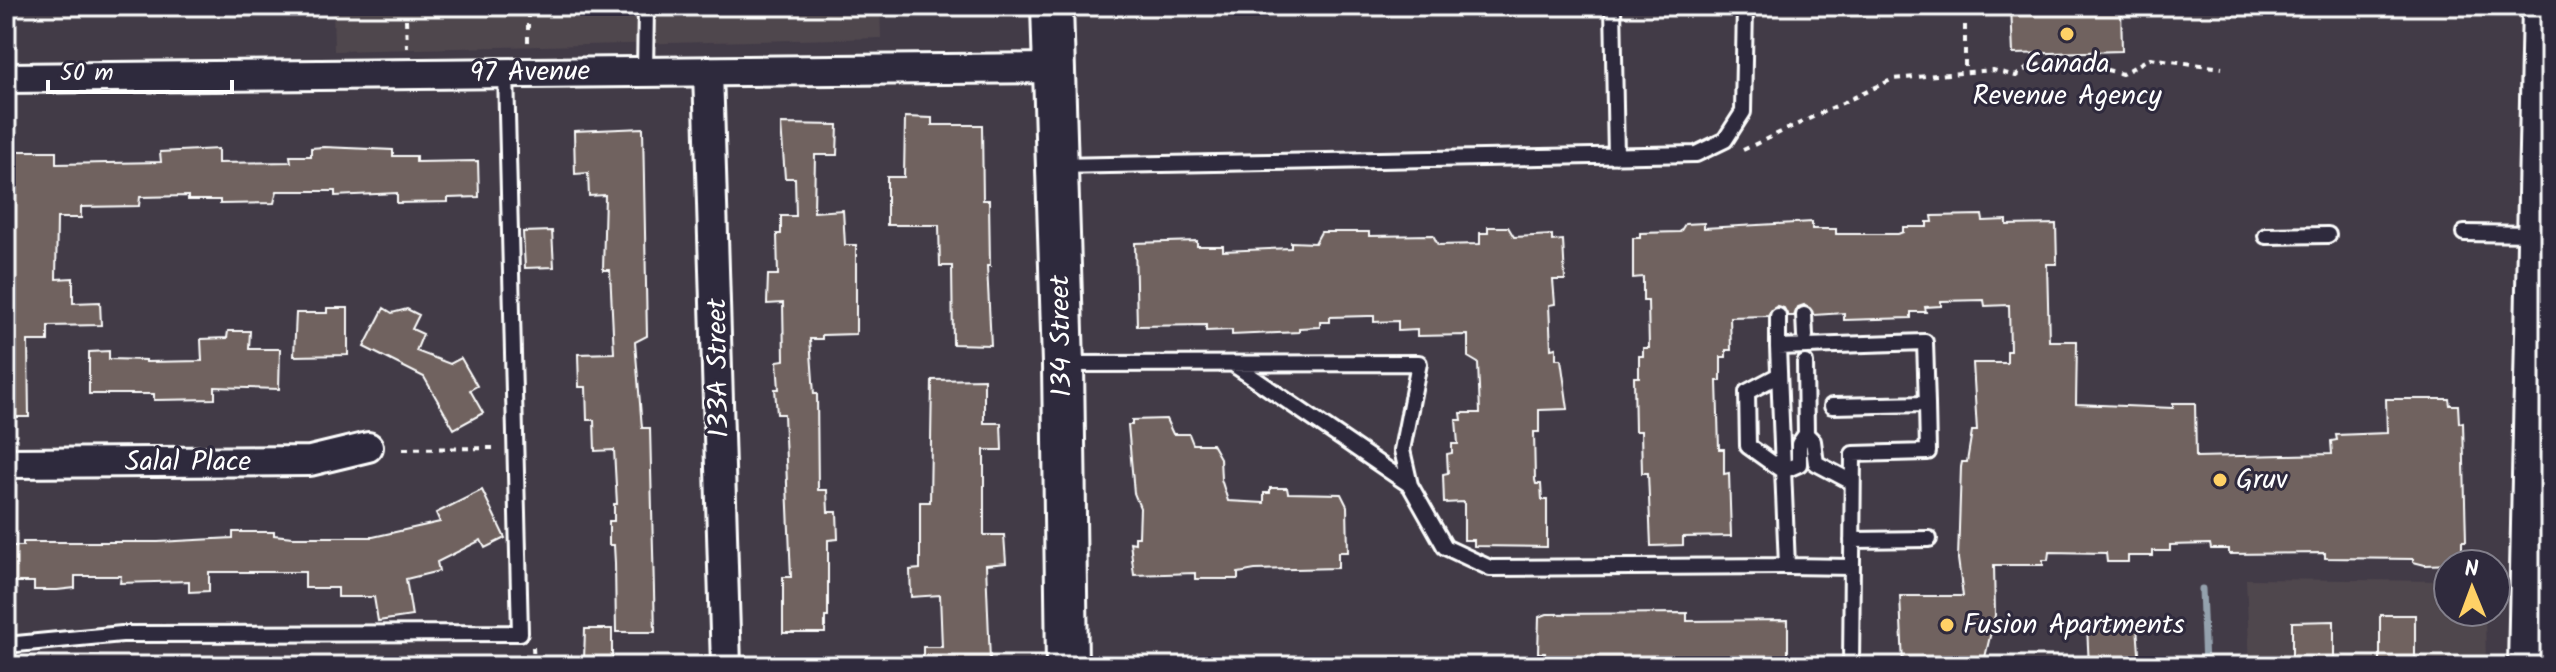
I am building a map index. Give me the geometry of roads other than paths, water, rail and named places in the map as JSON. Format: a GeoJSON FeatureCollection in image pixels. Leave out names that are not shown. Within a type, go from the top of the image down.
{"type":"FeatureCollection","features":[{"type":"Feature","properties":{"kind":"main road"},"geometry":{"type":"LineString","coordinates":[[2531,666],[2545,6]]}},
{"type":"Feature","properties":{"kind":"street","name":"134 Street"},"geometry":{"type":"LineString","coordinates":[[1052,6],[1063,364],[1067,666]]}},
{"type":"Feature","properties":{"kind":"street","name":"97 Avenue"},"geometry":{"type":"LineString","coordinates":[[6,78],[1054,68]]}},
{"type":"Feature","properties":{"kind":"street","name":"133A Street"},"geometry":{"type":"LineString","coordinates":[[708,71],[726,666]]}},
{"type":"Feature","properties":{"kind":"street","name":"Salal Place"},"geometry":{"type":"LineString","coordinates":[[6,463],[310,461],[368,447]]}},
{"type":"Feature","properties":{"kind":"lane"},"geometry":{"type":"LineString","coordinates":[[645,72],[646,6]]}},
{"type":"Feature","properties":{"kind":"lane"},"geometry":{"type":"LineString","coordinates":[[1613,6],[1616,156]]}},
{"type":"Feature","properties":{"kind":"lane"},"geometry":{"type":"LineString","coordinates":[[1057,166],[1696,154],[1725,140],[1743,112],[1745,6]]}},
{"type":"Feature","properties":{"kind":"lane"},"geometry":{"type":"LineString","coordinates":[[6,645],[122,634],[520,633],[506,73]]}},
{"type":"Feature","properties":{"kind":"lane"},"geometry":{"type":"LineString","coordinates":[[2464,233],[2538,234]]}},
{"type":"Feature","properties":{"kind":"lane"},"geometry":{"type":"LineString","coordinates":[[2266,236],[2328,235]]}},
{"type":"Feature","properties":{"kind":"lane"},"geometry":{"type":"LineString","coordinates":[[1804,315],[1805,336]]}},
{"type":"Feature","properties":{"kind":"lane"},"geometry":{"type":"LineString","coordinates":[[1778,316],[1787,566]]}},
{"type":"Feature","properties":{"kind":"lane"},"geometry":{"type":"LineString","coordinates":[[1778,347],[1925,342],[1928,452],[1853,454],[1850,481],[1851,666]]}},
{"type":"Feature","properties":{"kind":"lane"},"geometry":{"type":"LineString","coordinates":[[1063,364],[1419,363],[1402,450],[1410,485],[1445,547],[1490,568],[1852,567]]}},
{"type":"Feature","properties":{"kind":"lane"},"geometry":{"type":"LineString","coordinates":[[1783,471],[1799,464],[1799,444],[1806,434],[1805,363]]}},
{"type":"Feature","properties":{"kind":"lane"},"geometry":{"type":"LineString","coordinates":[[1233,364],[1410,485]]}},
{"type":"Feature","properties":{"kind":"lane"},"geometry":{"type":"LineString","coordinates":[[1779,375],[1747,392],[1748,446],[1783,471]]}},
{"type":"Feature","properties":{"kind":"lane"},"geometry":{"type":"LineString","coordinates":[[1832,406],[1927,404]]}},
{"type":"Feature","properties":{"kind":"lane"},"geometry":{"type":"LineString","coordinates":[[1806,434],[1813,441],[1816,463],[1850,481]]}},
{"type":"Feature","properties":{"kind":"lane"},"geometry":{"type":"LineString","coordinates":[[1852,540],[1929,539]]}},
{"type":"Feature","properties":{"kind":"waterway"},"geometry":{"type":"LineString","coordinates":[[2202,589],[2205,666]]}},
{"type":"Feature","properties":{"kind":"place","name":"Canada Revenue Agency"},"geometry":{"type":"Point","coordinates":[2067,34]}},
{"type":"Feature","properties":{"kind":"place","name":"Gruv"},"geometry":{"type":"Point","coordinates":[2220,480]}},
{"type":"Feature","properties":{"kind":"place","name":"Fusion Apartments"},"geometry":{"type":"Point","coordinates":[1947,625]}}]}
